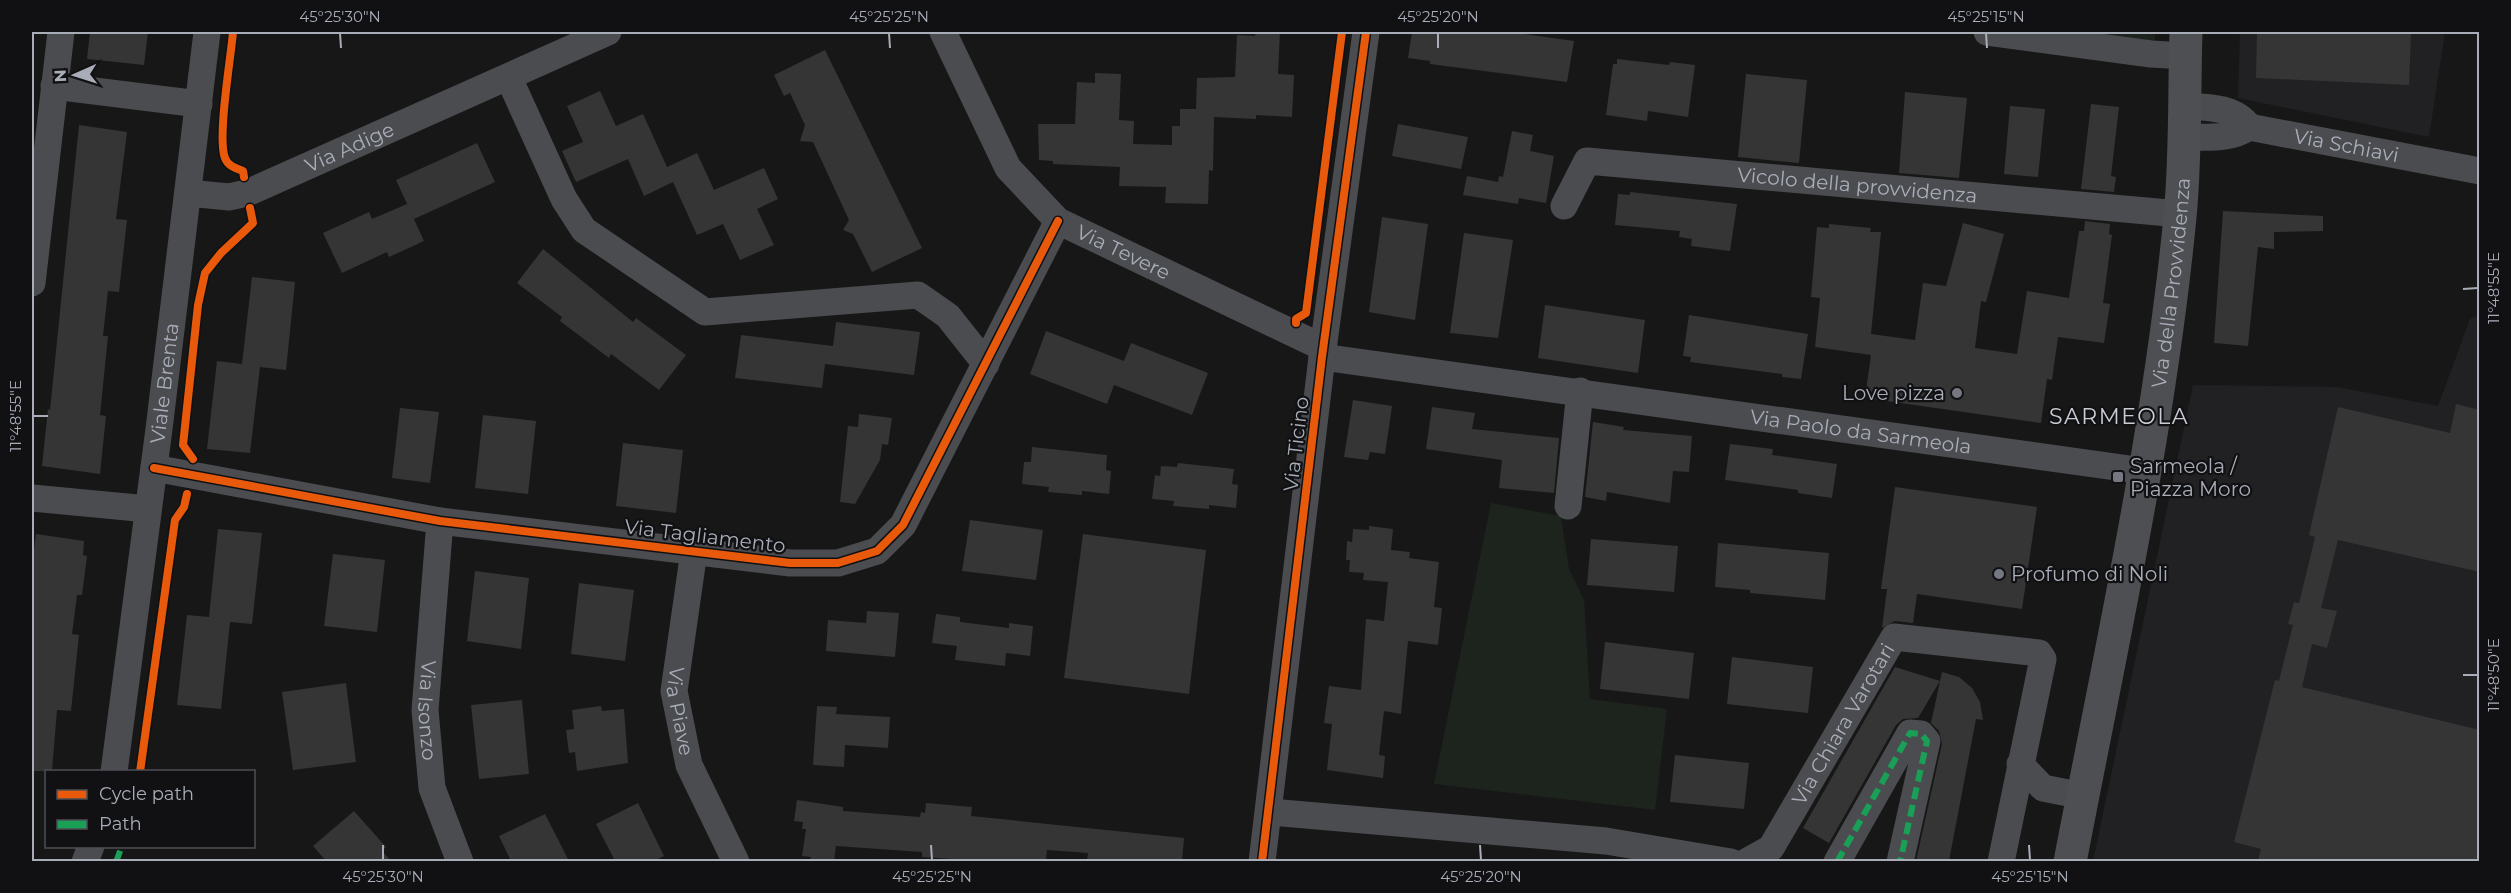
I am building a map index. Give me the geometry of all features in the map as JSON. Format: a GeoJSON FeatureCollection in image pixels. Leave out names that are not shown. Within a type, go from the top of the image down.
{"type":"FeatureCollection","features":[{"type":"Feature","properties":{"kind":"main road","name":"Via della Provvidenza"},"geometry":{"type":"LineString","coordinates":[[2070,861],[2144,471],[2163,358],[2180,214],[2186,44]]}},
{"type":"Feature","properties":{"kind":"street"},"geometry":{"type":"LineString","coordinates":[[32,283],[61,32]]}},
{"type":"Feature","properties":{"kind":"street","name":"Viale Brenta"},"geometry":{"type":"LineString","coordinates":[[114,770],[154,468],[207,32]]}},
{"type":"Feature","properties":{"kind":"street","name":"Via Adige"},"geometry":{"type":"LineString","coordinates":[[188,193],[229,197],[247,193],[608,32]]}},
{"type":"Feature","properties":{"kind":"street","name":"Via Tevere"},"geometry":{"type":"LineString","coordinates":[[943,32],[1008,168],[1058,221],[1323,353]]}},
{"type":"Feature","properties":{"kind":"street","name":"Via Ticino"},"geometry":{"type":"LineString","coordinates":[[1262,861],[1270,812],[1323,353],[1366,32]]}},
{"type":"Feature","properties":{"kind":"street","name":"Via della Provvidenza"},"geometry":{"type":"LineString","coordinates":[[1987,32],[2151,54],[2186,44]]}},
{"type":"Feature","properties":{"kind":"street"},"geometry":{"type":"LineString","coordinates":[[509,78],[564,199],[584,230],[705,312],[918,295],[948,316],[986,364]]}},
{"type":"Feature","properties":{"kind":"street"},"geometry":{"type":"LineString","coordinates":[[54,86],[199,104]]}},
{"type":"Feature","properties":{"kind":"street","name":"Via Schiavi"},"geometry":{"type":"LineString","coordinates":[[2185,121],[2218,137],[2240,133],[2249,127],[2480,171]]}},
{"type":"Feature","properties":{"kind":"street","name":"Vicolo della provvidenza"},"geometry":{"type":"LineString","coordinates":[[1564,206],[1587,161],[2180,214]]}},
{"type":"Feature","properties":{"kind":"street","name":"Via Tagliamento"},"geometry":{"type":"LineString","coordinates":[[154,468],[440,521],[790,563],[838,563],[877,551],[903,525],[1058,221]]}},
{"type":"Feature","properties":{"kind":"street","name":"Via Paolo da Sarmeola"},"geometry":{"type":"LineString","coordinates":[[1323,353],[2144,471]]}},
{"type":"Feature","properties":{"kind":"street"},"geometry":{"type":"LineString","coordinates":[[1568,506],[1580,391]]}},
{"type":"Feature","properties":{"kind":"street"},"geometry":{"type":"LineString","coordinates":[[32,498],[148,509]]}},
{"type":"Feature","properties":{"kind":"street","name":"Via Isonzo"},"geometry":{"type":"LineString","coordinates":[[440,521],[424,710],[432,788],[460,861]]}},
{"type":"Feature","properties":{"kind":"street","name":"Via Piave"},"geometry":{"type":"LineString","coordinates":[[694,551],[674,691],[689,765],[736,861]]}},
{"type":"Feature","properties":{"kind":"street","name":"Via Chiara Varotari"},"geometry":{"type":"LineString","coordinates":[[1746,861],[1773,855],[1894,637],[2039,653],[2043,659],[2001,861]]}},
{"type":"Feature","properties":{"kind":"street"},"geometry":{"type":"LineString","coordinates":[[1836,861],[1910,733],[1921,734],[1927,741],[1899,861]]}},
{"type":"Feature","properties":{"kind":"street"},"geometry":{"type":"LineString","coordinates":[[2020,764],[2043,788]]}},
{"type":"Feature","properties":{"kind":"street"},"geometry":{"type":"LineString","coordinates":[[2010,815],[2028,795],[2043,788],[2083,795]]}},
{"type":"Feature","properties":{"kind":"street"},"geometry":{"type":"LineString","coordinates":[[1270,812],[1590,850],[1731,861]]}},
{"type":"Feature","properties":{"kind":"shaded area"},"geometry":{"type":"Polygon","coordinates":[[[2064,32],[2155,32],[2155,41],[2064,32]]]}},
{"type":"Feature","properties":{"kind":"shaded area"},"geometry":{"type":"Polygon","coordinates":[[[2240,32],[2445,32],[2429,137],[2238,98],[2240,32]]]}},
{"type":"Feature","properties":{"kind":"shaded area"},"geometry":{"type":"Polygon","coordinates":[[[2476,316],[2480,320],[2479,861],[2093,861],[2193,385],[2337,387],[2438,406],[2470,319],[2476,316]]]}},
{"type":"Feature","properties":{"kind":"shaded area"},"geometry":{"type":"Polygon","coordinates":[[[1491,503],[1561,516],[1569,569],[1584,600],[1590,699],[1667,709],[1655,810],[1434,784],[1491,503]]]}},
{"type":"Feature","properties":{"kind":"building"},"geometry":{"type":"Polygon","coordinates":[[[90,32],[148,32],[144,65],[87,59],[90,32]]]}},
{"type":"Feature","properties":{"kind":"building"},"geometry":{"type":"Polygon","coordinates":[[[1256,32],[1280,32],[1278,74],[1294,75],[1292,117],[1256,115],[1256,119],[1214,117],[1213,171],[1209,170],[1208,204],[1165,203],[1166,187],[1119,186],[1120,167],[1053,164],[1053,161],[1039,160],[1038,124],[1075,124],[1077,82],[1095,83],[1095,73],[1121,74],[1119,120],[1134,121],[1133,144],[1172,145],[1172,126],[1180,126],[1180,109],[1196,109],[1197,78],[1235,77],[1237,35],[1255,36],[1256,32]]]}},
{"type":"Feature","properties":{"kind":"building"},"geometry":{"type":"Polygon","coordinates":[[[1412,32],[1510,32],[1574,41],[1567,82],[1430,64],[1430,61],[1408,58],[1412,32]]]}},
{"type":"Feature","properties":{"kind":"building"},"geometry":{"type":"Polygon","coordinates":[[[2257,32],[2411,32],[2409,85],[2256,78],[2257,32]]]}},
{"type":"Feature","properties":{"kind":"building"},"geometry":{"type":"Polygon","coordinates":[[[825,50],[922,248],[872,272],[853,234],[843,230],[849,220],[813,142],[800,141],[805,125],[790,93],[784,96],[774,75],[825,50]]]}},
{"type":"Feature","properties":{"kind":"building"},"geometry":{"type":"Polygon","coordinates":[[[1617,59],[1669,65],[1670,62],[1695,65],[1688,117],[1648,111],[1647,121],[1606,115],[1613,64],[1617,64],[1617,59]]]}},
{"type":"Feature","properties":{"kind":"building"},"geometry":{"type":"Polygon","coordinates":[[[1746,74],[1807,80],[1799,163],[1738,157],[1746,74]]]}},
{"type":"Feature","properties":{"kind":"building"},"geometry":{"type":"Polygon","coordinates":[[[600,91],[616,126],[643,114],[667,167],[697,153],[714,190],[764,168],[778,199],[757,209],[774,245],[740,260],[723,224],[697,235],[673,182],[644,196],[628,159],[576,182],[562,151],[583,142],[567,106],[600,91]]]}},
{"type":"Feature","properties":{"kind":"building"},"geometry":{"type":"Polygon","coordinates":[[[1905,92],[1967,98],[1959,178],[1899,173],[1905,92]]]}},
{"type":"Feature","properties":{"kind":"building"},"geometry":{"type":"Polygon","coordinates":[[[2091,104],[2119,107],[2111,176],[2116,177],[2114,192],[2081,189],[2091,104]]]}},
{"type":"Feature","properties":{"kind":"building"},"geometry":{"type":"Polygon","coordinates":[[[2010,106],[2045,109],[2038,177],[2004,174],[2010,106]]]}},
{"type":"Feature","properties":{"kind":"building"},"geometry":{"type":"Polygon","coordinates":[[[1398,124],[1468,137],[1461,169],[1392,156],[1398,124]]]}},
{"type":"Feature","properties":{"kind":"building"},"geometry":{"type":"Polygon","coordinates":[[[79,125],[127,132],[116,219],[127,220],[119,292],[108,291],[103,336],[108,336],[100,415],[106,416],[100,474],[42,466],[48,409],[50,410],[79,125]]]}},
{"type":"Feature","properties":{"kind":"building"},"geometry":{"type":"Polygon","coordinates":[[[1512,131],[1533,135],[1530,151],[1554,156],[1546,203],[1519,198],[1518,204],[1463,195],[1467,176],[1498,182],[1499,176],[1503,177],[1512,131]]]}},
{"type":"Feature","properties":{"kind":"building"},"geometry":{"type":"Polygon","coordinates":[[[477,143],[495,182],[414,219],[396,180],[477,143]]]}},
{"type":"Feature","properties":{"kind":"building"},"geometry":{"type":"Polygon","coordinates":[[[1630,192],[1737,204],[1730,251],[1691,246],[1692,239],[1679,237],[1680,231],[1615,225],[1618,194],[1630,195],[1630,192]]]}},
{"type":"Feature","properties":{"kind":"building"},"geometry":{"type":"Polygon","coordinates":[[[407,204],[424,241],[389,257],[387,252],[342,273],[323,233],[369,212],[372,219],[407,204]]]}},
{"type":"Feature","properties":{"kind":"building"},"geometry":{"type":"Polygon","coordinates":[[[2223,211],[2323,216],[2323,231],[2274,232],[2274,249],[2258,247],[2248,346],[2214,343],[2223,211]]]}},
{"type":"Feature","properties":{"kind":"building"},"geometry":{"type":"Polygon","coordinates":[[[1382,217],[1428,224],[1415,320],[1369,312],[1382,217]]]}},
{"type":"Feature","properties":{"kind":"building"},"geometry":{"type":"Polygon","coordinates":[[[2085,221],[2110,224],[2109,234],[2112,235],[2103,303],[2110,304],[2104,343],[2058,337],[2052,380],[2047,379],[2041,423],[1865,398],[1871,355],[1815,347],[1820,298],[1811,297],[1817,227],[1829,228],[1829,224],[1871,228],[1870,232],[1881,232],[1871,334],[1915,340],[1923,283],[1946,286],[1963,223],[2004,234],[1986,302],[1981,301],[1975,348],[2017,354],[2027,291],[2069,298],[2079,231],[2084,231],[2085,221]]]}},
{"type":"Feature","properties":{"kind":"building"},"geometry":{"type":"Polygon","coordinates":[[[1464,233],[1513,240],[1498,338],[1450,333],[1464,233]]]}},
{"type":"Feature","properties":{"kind":"building"},"geometry":{"type":"Polygon","coordinates":[[[543,249],[633,322],[636,318],[686,355],[659,390],[611,354],[609,358],[560,321],[562,317],[517,283],[543,249]]]}},
{"type":"Feature","properties":{"kind":"building"},"geometry":{"type":"Polygon","coordinates":[[[252,277],[295,282],[286,370],[260,367],[250,453],[207,449],[217,361],[242,364],[252,277]]]}},
{"type":"Feature","properties":{"kind":"building"},"geometry":{"type":"Polygon","coordinates":[[[1545,305],[1645,320],[1638,373],[1538,358],[1545,305]]]}},
{"type":"Feature","properties":{"kind":"building"},"geometry":{"type":"Polygon","coordinates":[[[1689,315],[1808,334],[1801,379],[1782,377],[1782,374],[1690,362],[1691,357],[1683,356],[1689,315]]]}},
{"type":"Feature","properties":{"kind":"building"},"geometry":{"type":"Polygon","coordinates":[[[836,322],[920,332],[914,375],[825,364],[822,388],[735,378],[741,335],[833,346],[836,322]]]}},
{"type":"Feature","properties":{"kind":"building"},"geometry":{"type":"Polygon","coordinates":[[[1046,331],[1124,361],[1131,343],[1208,373],[1192,415],[1114,385],[1107,404],[1030,374],[1046,331]]]}},
{"type":"Feature","properties":{"kind":"building"},"geometry":{"type":"Polygon","coordinates":[[[1353,400],[1392,406],[1385,454],[1370,452],[1368,460],[1344,457],[1353,400]]]}},
{"type":"Feature","properties":{"kind":"building"},"geometry":{"type":"Polygon","coordinates":[[[2456,404],[2480,410],[2480,572],[2338,540],[2321,608],[2337,611],[2327,648],[2312,644],[2302,687],[2480,730],[2480,861],[2258,861],[2261,849],[2234,842],[2275,680],[2279,681],[2293,625],[2288,624],[2294,602],[2299,603],[2312,550],[2315,537],[2309,535],[2338,407],[2450,433],[2456,404]]]}},
{"type":"Feature","properties":{"kind":"building"},"geometry":{"type":"Polygon","coordinates":[[[1432,407],[1475,413],[1472,429],[1559,438],[1554,493],[1499,488],[1502,460],[1426,449],[1432,407]]]}},
{"type":"Feature","properties":{"kind":"building"},"geometry":{"type":"Polygon","coordinates":[[[400,408],[439,412],[430,483],[392,478],[400,408]]]}},
{"type":"Feature","properties":{"kind":"building"},"geometry":{"type":"Polygon","coordinates":[[[859,414],[892,418],[888,445],[882,444],[880,460],[855,504],[840,502],[848,426],[858,427],[859,414]]]}},
{"type":"Feature","properties":{"kind":"building"},"geometry":{"type":"Polygon","coordinates":[[[483,415],[536,421],[528,494],[475,488],[483,415]]]}},
{"type":"Feature","properties":{"kind":"building"},"geometry":{"type":"Polygon","coordinates":[[[1593,422],[1624,427],[1623,430],[1692,436],[1689,472],[1673,471],[1670,503],[1607,492],[1606,501],[1585,497],[1593,422]]]}},
{"type":"Feature","properties":{"kind":"building"},"geometry":{"type":"Polygon","coordinates":[[[623,443],[683,450],[676,513],[616,506],[623,443]]]}},
{"type":"Feature","properties":{"kind":"building"},"geometry":{"type":"Polygon","coordinates":[[[1730,444],[1773,449],[1772,455],[1837,464],[1832,498],[1798,493],[1798,490],[1725,480],[1730,444]]]}},
{"type":"Feature","properties":{"kind":"building"},"geometry":{"type":"Polygon","coordinates":[[[1032,447],[1107,455],[1106,470],[1111,471],[1109,494],[1082,491],[1082,495],[1048,492],[1049,487],[1022,484],[1024,462],[1031,462],[1032,447]]]}},
{"type":"Feature","properties":{"kind":"building"},"geometry":{"type":"Polygon","coordinates":[[[1178,463],[1234,469],[1232,484],[1238,485],[1236,508],[1209,505],[1209,509],[1173,506],[1174,501],[1152,499],[1155,475],[1160,476],[1161,466],[1177,467],[1178,463]]]}},
{"type":"Feature","properties":{"kind":"building"},"geometry":{"type":"Polygon","coordinates":[[[1895,487],[2037,507],[2022,609],[1917,594],[1913,623],[1895,621],[1882,628],[1887,589],[1881,589],[1895,487]]]}},
{"type":"Feature","properties":{"kind":"building"},"geometry":{"type":"Polygon","coordinates":[[[970,520],[1043,530],[1036,580],[962,571],[970,520]]]}},
{"type":"Feature","properties":{"kind":"building"},"geometry":{"type":"Polygon","coordinates":[[[1369,526],[1393,529],[1391,550],[1410,552],[1409,558],[1439,562],[1434,607],[1442,608],[1438,645],[1408,641],[1401,714],[1384,711],[1379,755],[1385,756],[1383,778],[1327,770],[1332,724],[1324,723],[1329,686],[1361,690],[1366,619],[1384,621],[1388,582],[1363,580],[1364,573],[1349,572],[1350,560],[1346,560],[1347,541],[1352,542],[1353,529],[1369,530],[1369,526]]]}},
{"type":"Feature","properties":{"kind":"building"},"geometry":{"type":"Polygon","coordinates":[[[218,529],[262,533],[252,624],[230,622],[221,709],[177,705],[187,615],[209,617],[218,529]]]}},
{"type":"Feature","properties":{"kind":"building"},"geometry":{"type":"Polygon","coordinates":[[[36,534],[84,541],[83,555],[87,556],[82,595],[77,595],[72,634],[79,635],[71,711],[57,710],[52,770],[45,771],[32,771],[32,549],[34,549],[36,534]]]}},
{"type":"Feature","properties":{"kind":"building"},"geometry":{"type":"Polygon","coordinates":[[[1083,534],[1206,550],[1189,694],[1064,678],[1083,534]]]}},
{"type":"Feature","properties":{"kind":"building"},"geometry":{"type":"Polygon","coordinates":[[[1591,539],[1678,546],[1674,592],[1587,585],[1591,539]]]}},
{"type":"Feature","properties":{"kind":"building"},"geometry":{"type":"Polygon","coordinates":[[[1718,543],[1829,553],[1825,600],[1750,593],[1750,590],[1715,587],[1718,543]]]}},
{"type":"Feature","properties":{"kind":"building"},"geometry":{"type":"Polygon","coordinates":[[[333,554],[385,560],[377,632],[324,626],[333,554]]]}},
{"type":"Feature","properties":{"kind":"building"},"geometry":{"type":"Polygon","coordinates":[[[475,571],[529,578],[521,649],[467,641],[475,571]]]}},
{"type":"Feature","properties":{"kind":"building"},"geometry":{"type":"Polygon","coordinates":[[[579,583],[634,590],[625,661],[571,654],[579,583]]]}},
{"type":"Feature","properties":{"kind":"building"},"geometry":{"type":"Polygon","coordinates":[[[867,611],[899,613],[895,657],[826,651],[828,620],[866,623],[867,611]]]}},
{"type":"Feature","properties":{"kind":"building"},"geometry":{"type":"Polygon","coordinates":[[[936,614],[960,617],[960,622],[1009,628],[1009,623],[1033,626],[1030,656],[1006,653],[1005,666],[955,660],[957,646],[932,643],[936,614]]]}},
{"type":"Feature","properties":{"kind":"building"},"geometry":{"type":"Polygon","coordinates":[[[1605,642],[1694,653],[1689,699],[1600,689],[1605,642]]]}},
{"type":"Feature","properties":{"kind":"building"},"geometry":{"type":"Polygon","coordinates":[[[1732,657],[1813,667],[1808,713],[1727,704],[1732,657]]]}},
{"type":"Feature","properties":{"kind":"building"},"geometry":{"type":"Polygon","coordinates":[[[1895,667],[1940,681],[1918,718],[1903,719],[1896,725],[1829,843],[1803,828],[1895,667]]]}},
{"type":"Feature","properties":{"kind":"building"},"geometry":{"type":"Polygon","coordinates":[[[1942,672],[1959,677],[1972,688],[1980,702],[1983,720],[1976,719],[1949,861],[1916,861],[1942,744],[1939,731],[1931,723],[1942,672]]]}},
{"type":"Feature","properties":{"kind":"building"},"geometry":{"type":"Polygon","coordinates":[[[346,683],[356,762],[293,770],[282,692],[346,683]]]}},
{"type":"Feature","properties":{"kind":"building"},"geometry":{"type":"Polygon","coordinates":[[[522,700],[529,774],[479,779],[471,705],[522,700]]]}},
{"type":"Feature","properties":{"kind":"building"},"geometry":{"type":"Polygon","coordinates":[[[601,706],[602,711],[624,709],[628,763],[577,771],[575,752],[569,753],[566,730],[574,729],[572,710],[601,706]]]}},
{"type":"Feature","properties":{"kind":"building"},"geometry":{"type":"Polygon","coordinates":[[[817,706],[837,707],[836,714],[890,717],[888,748],[845,745],[844,767],[813,765],[817,706]]]}},
{"type":"Feature","properties":{"kind":"building"},"geometry":{"type":"Polygon","coordinates":[[[1675,755],[1749,763],[1744,809],[1670,802],[1675,755]]]}},
{"type":"Feature","properties":{"kind":"building"},"geometry":{"type":"Polygon","coordinates":[[[797,800],[843,807],[843,811],[920,817],[921,812],[925,813],[926,803],[972,807],[971,816],[1184,838],[1182,861],[1087,861],[1088,853],[1047,850],[1046,861],[984,861],[922,857],[922,852],[836,846],[834,861],[810,861],[811,857],[802,856],[806,829],[802,829],[803,822],[794,821],[797,800]]]}},
{"type":"Feature","properties":{"kind":"building"},"geometry":{"type":"Polygon","coordinates":[[[638,803],[664,856],[654,861],[615,861],[596,824],[638,803]]]}},
{"type":"Feature","properties":{"kind":"building"},"geometry":{"type":"Polygon","coordinates":[[[354,811],[386,847],[382,851],[391,861],[326,861],[313,846],[354,811]]]}},
{"type":"Feature","properties":{"kind":"building"},"geometry":{"type":"Polygon","coordinates":[[[545,814],[569,861],[511,861],[499,836],[545,814]]]}},
{"type":"Feature","properties":{"kind":"marked path"},"geometry":{"type":"LineString","coordinates":[[1837,862],[1910,733],[1921,734],[1927,741],[1900,862]]}},
{"type":"Feature","properties":{"kind":"marked path"},"geometry":{"type":"LineString","coordinates":[[116,862],[121,848]]}},
{"type":"Feature","properties":{"kind":"cycle path"},"geometry":{"type":"LineString","coordinates":[[233,32],[223,116],[223,148],[226,161],[243,171],[244,177]]}},
{"type":"Feature","properties":{"kind":"cycle path"},"geometry":{"type":"LineString","coordinates":[[1296,323],[1296,319],[1306,313],[1342,32]]}},
{"type":"Feature","properties":{"kind":"cycle path"},"geometry":{"type":"LineString","coordinates":[[1262,862],[1322,357],[1366,32]]}},
{"type":"Feature","properties":{"kind":"cycle path"},"geometry":{"type":"LineString","coordinates":[[193,459],[183,445],[198,305],[205,273],[221,253],[253,223],[250,208]]}},
{"type":"Feature","properties":{"kind":"cycle path"},"geometry":{"type":"LineString","coordinates":[[154,468],[440,521],[790,563],[838,563],[877,551],[903,525],[1058,221]]}},
{"type":"Feature","properties":{"kind":"cycle path"},"geometry":{"type":"LineString","coordinates":[[140,770],[175,520],[184,507],[187,494]]}},
{"type":"Feature","properties":{"kind":"place","name":"Love pizza"},"geometry":{"type":"Point","coordinates":[1957,393]}},
{"type":"Feature","properties":{"kind":"place","name":"Sarmeola / Piazza Moro"},"geometry":{"type":"Point","coordinates":[2118,477]}},
{"type":"Feature","properties":{"kind":"place","name":"Profumo di Noli"},"geometry":{"type":"Point","coordinates":[1999,574]}},
{"type":"Feature","properties":{"kind":"district","name":"SARMEOLA"},"geometry":{"type":"Point","coordinates":[2119,416]}}]}
